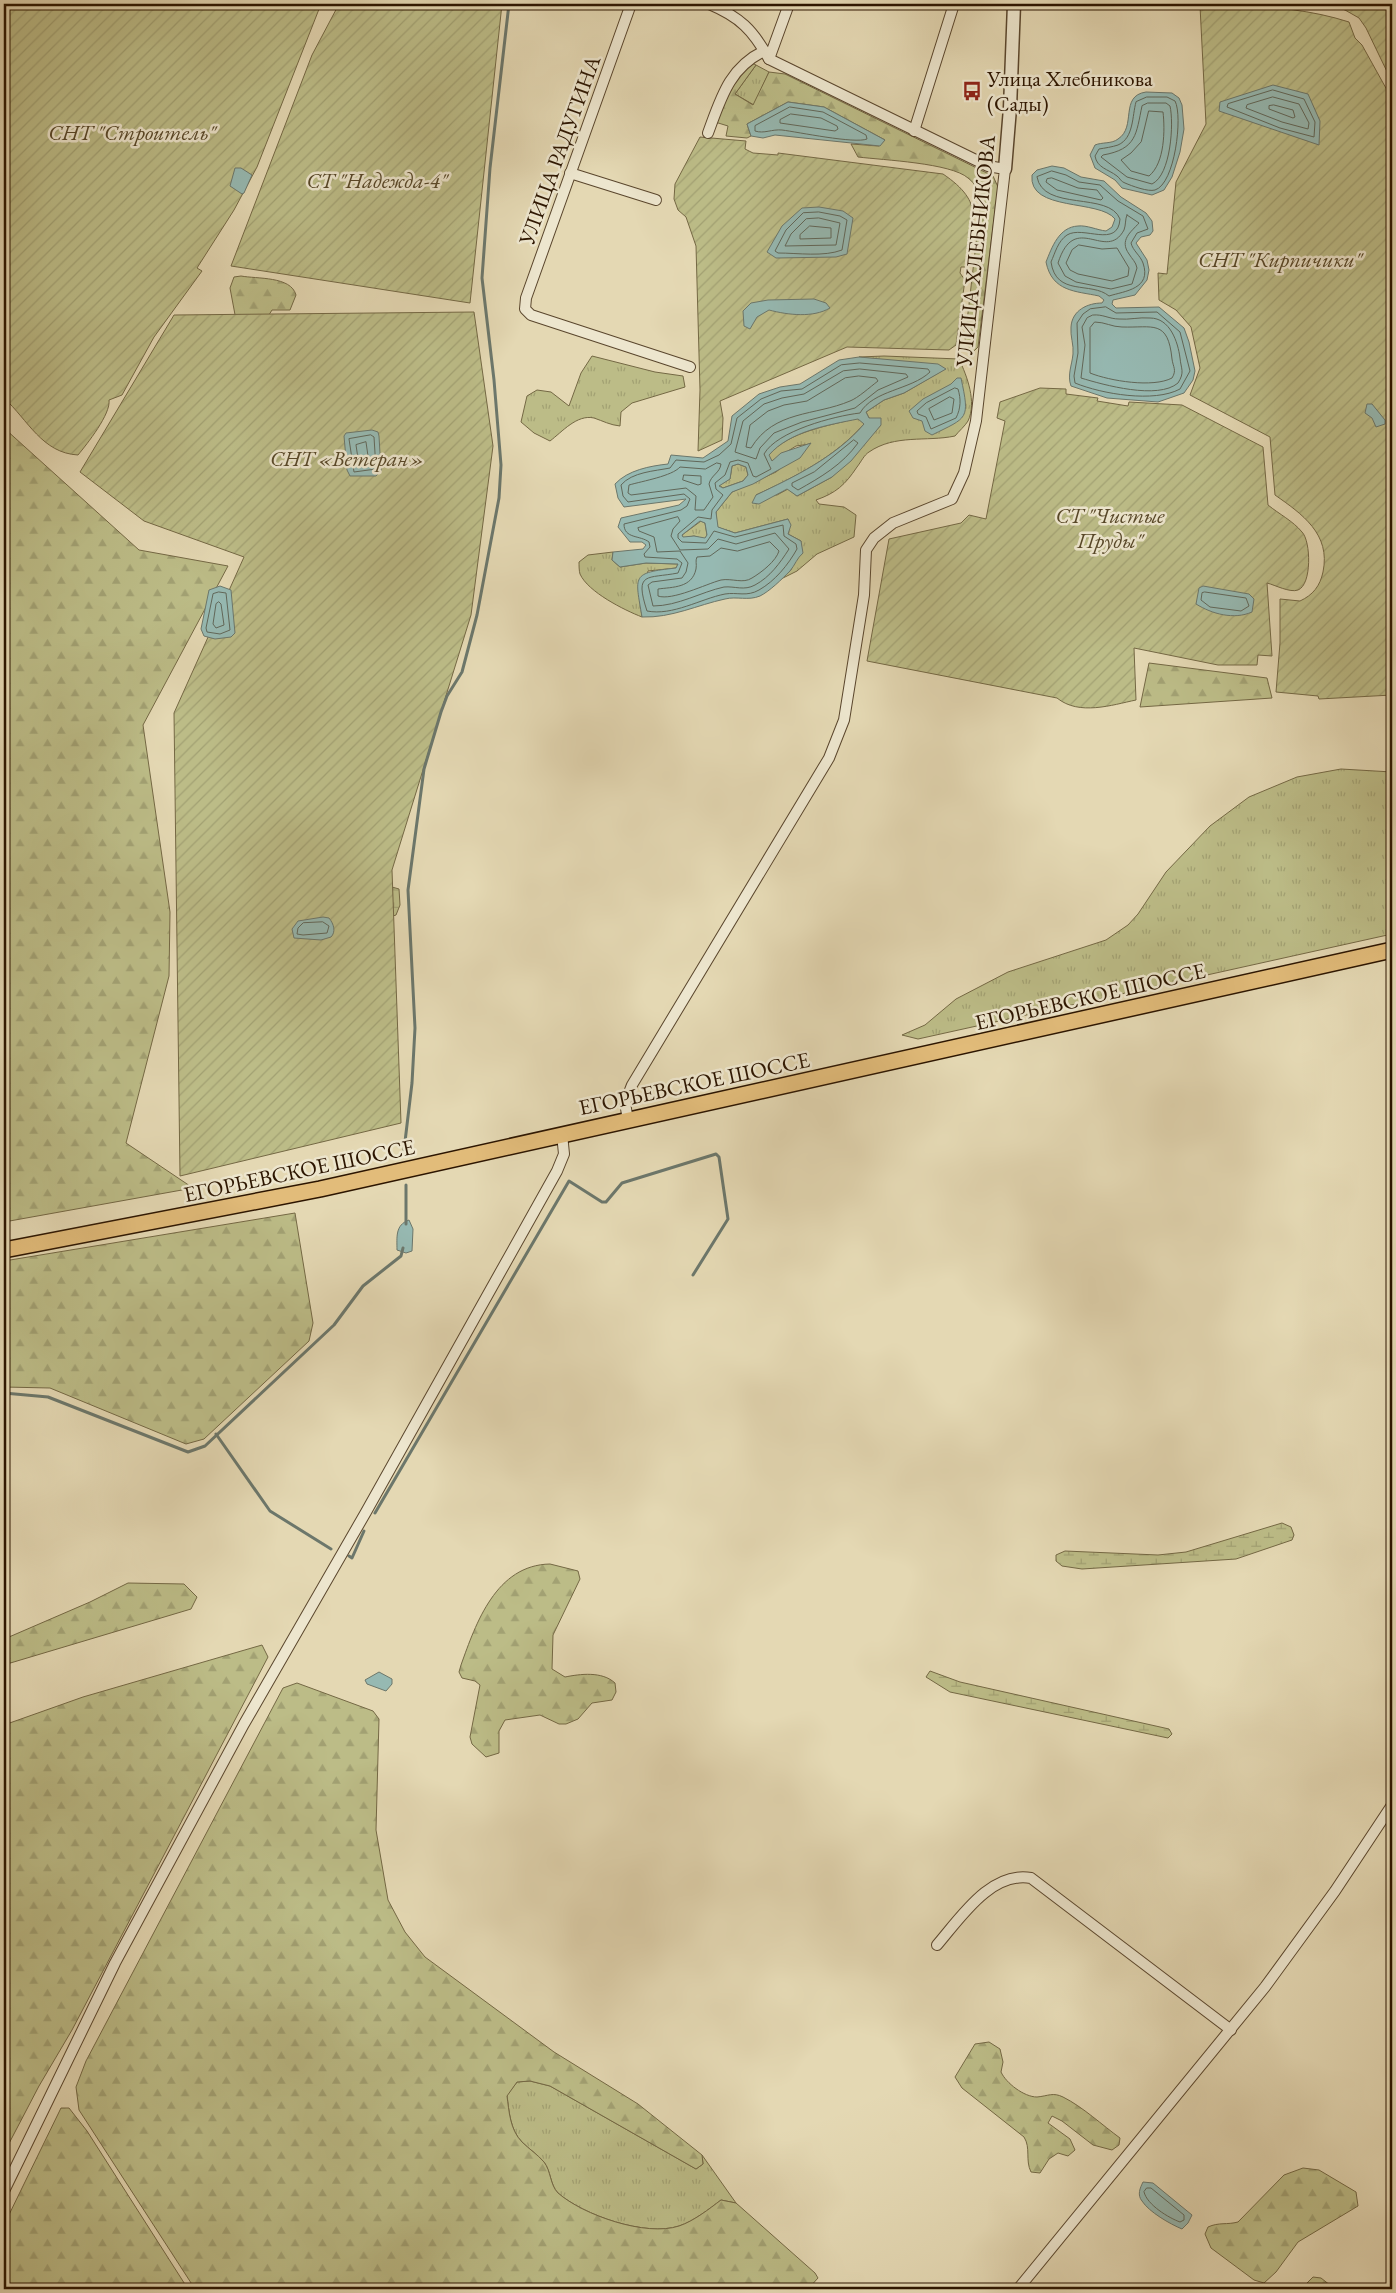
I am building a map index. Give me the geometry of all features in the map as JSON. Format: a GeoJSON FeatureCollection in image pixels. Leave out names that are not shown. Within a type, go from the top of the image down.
{"type":"FeatureCollection","features":[{"type":"Feature","properties":{"kind":"main road","name":"ЕГОРЬЕВСКОЕ ШОССЕ"},"geometry":{"type":"LineString","coordinates":[[4,1250],[320,1189],[1392,950]]}},
{"type":"Feature","properties":{"kind":"street","name":"УЛИЦА РАДУГИНА"},"geometry":{"type":"LineString","coordinates":[[631,4],[526,298],[525,309],[530,315],[690,367]]}},
{"type":"Feature","properties":{"kind":"street"},"geometry":{"type":"LineString","coordinates":[[709,4],[737,17],[747,25],[766,55],[988,166],[1005,169]]}},
{"type":"Feature","properties":{"kind":"street"},"geometry":{"type":"LineString","coordinates":[[766,55],[789,4]]}},
{"type":"Feature","properties":{"kind":"street"},"geometry":{"type":"LineString","coordinates":[[914,130],[954,4]]}},
{"type":"Feature","properties":{"kind":"street","name":"УЛИЦА ХЛЕБНИКОВА"},"geometry":{"type":"LineString","coordinates":[[628,1120],[625,1103],[632,1085],[808,794],[838,738],[844,720],[864,594],[866,550],[874,538],[893,523],[952,499],[964,473],[976,421],[1005,169],[1011,100],[1014,4]]}},
{"type":"Feature","properties":{"kind":"street"},"geometry":{"type":"LineString","coordinates":[[708,133],[728,83],[748,58],[766,55]]}},
{"type":"Feature","properties":{"kind":"street"},"geometry":{"type":"LineString","coordinates":[[570,173],[656,200]]}},
{"type":"Feature","properties":{"kind":"street"},"geometry":{"type":"LineString","coordinates":[[4,2191],[115,1963],[239,1732],[366,1512],[557,1171],[564,1154],[562,1134]]}},
{"type":"Feature","properties":{"kind":"street"},"geometry":{"type":"LineString","coordinates":[[1018,2289],[1231,2030],[1335,1891],[1392,1805]]}},
{"type":"Feature","properties":{"kind":"street"},"geometry":{"type":"LineString","coordinates":[[937,1944],[990,1889],[1006,1878],[1018,1876],[1031,1878],[1231,2030]]}},
{"type":"Feature","properties":{"kind":"green space","name":"СНТ \"Строитель\""},"geometry":{"type":"Polygon","coordinates":[[[4,4],[321,4],[257,167],[234,210],[197,268],[202,271],[154,337],[122,395],[109,400],[109,406],[102,421],[78,455],[65,453],[45,442],[4,398],[4,4]]]}},
{"type":"Feature","properties":{"kind":"green space","name":"СТ \"Надежда-4\""},"geometry":{"type":"Polygon","coordinates":[[[339,4],[502,4],[470,303],[231,266],[312,55],[339,4]]]}},
{"type":"Feature","properties":{"kind":"green space"},"geometry":{"type":"Polygon","coordinates":[[[1327,4],[1392,4],[1392,82],[1366,28],[1359,18],[1345,10],[1327,4]]]}},
{"type":"Feature","properties":{"kind":"green space","name":"СНТ \"Кирпичики\""},"geometry":{"type":"Polygon","coordinates":[[[1234,5],[1293,10],[1349,22],[1355,38],[1362,45],[1392,99],[1392,695],[1319,699],[1318,696],[1276,692],[1280,643],[1280,599],[1300,601],[1315,590],[1323,572],[1323,547],[1312,526],[1275,495],[1270,437],[1190,395],[1200,368],[1191,327],[1176,310],[1159,300],[1158,273],[1167,274],[1176,182],[1206,124],[1200,6],[1234,5]]]}},
{"type":"Feature","properties":{"kind":"green space"},"geometry":{"type":"Polygon","coordinates":[[[752,63],[756,65],[735,94],[753,105],[769,72],[785,74],[993,176],[998,187],[978,347],[974,351],[967,348],[965,339],[981,200],[973,183],[959,173],[947,169],[916,163],[858,157],[851,144],[879,146],[885,140],[824,107],[788,102],[747,124],[751,136],[747,138],[726,136],[728,126],[715,122],[737,77],[752,63]]]}},
{"type":"Feature","properties":{"kind":"green space"},"geometry":{"type":"Polygon","coordinates":[[[756,65],[769,72],[754,105],[735,94],[756,65]]]}},
{"type":"Feature","properties":{"kind":"green space"},"geometry":{"type":"Polygon","coordinates":[[[700,137],[746,141],[745,149],[753,153],[778,155],[778,153],[943,174],[957,184],[966,194],[971,204],[973,225],[967,267],[961,267],[960,273],[965,280],[956,345],[949,350],[847,347],[720,401],[723,418],[722,440],[698,451],[700,390],[696,246],[686,217],[678,210],[674,199],[675,184],[700,137]]]}},
{"type":"Feature","properties":{"kind":"green space"},"geometry":{"type":"Polygon","coordinates":[[[241,276],[281,281],[288,284],[296,295],[290,310],[272,310],[267,318],[236,320],[230,288],[234,277],[241,276]]]}},
{"type":"Feature","properties":{"kind":"green space","name":"СНТ «Ветеран»"},"geometry":{"type":"Polygon","coordinates":[[[474,312],[493,446],[471,615],[392,870],[401,1123],[180,1176],[174,713],[244,557],[144,521],[80,472],[174,315],[474,312]]]}},
{"type":"Feature","properties":{"kind":"green space"},"geometry":{"type":"Polygon","coordinates":[[[592,356],[655,372],[683,376],[685,387],[632,403],[621,412],[620,426],[588,417],[576,421],[550,441],[534,433],[521,422],[527,396],[537,390],[551,392],[569,406],[581,373],[592,356]]]}},
{"type":"Feature","properties":{"kind":"green space"},"geometry":{"type":"Polygon","coordinates":[[[859,357],[959,359],[970,389],[972,406],[968,421],[955,436],[911,439],[889,443],[867,453],[844,484],[835,491],[816,500],[819,504],[844,507],[856,515],[854,537],[817,554],[797,571],[779,580],[791,570],[801,541],[788,534],[788,519],[735,533],[717,527],[716,512],[732,492],[776,472],[810,444],[796,446],[772,461],[768,455],[787,440],[822,427],[858,418],[864,424],[853,436],[827,456],[800,473],[756,495],[777,495],[788,489],[797,496],[832,477],[881,425],[869,418],[866,412],[884,400],[904,393],[945,369],[859,357]]]}},
{"type":"Feature","properties":{"kind":"green space","name":"СТ \"Чистые Пруды\""},"geometry":{"type":"Polygon","coordinates":[[[1040,388],[1066,389],[1066,394],[1098,398],[1097,401],[1128,406],[1129,402],[1182,405],[1263,447],[1268,505],[1302,532],[1307,544],[1309,562],[1306,580],[1298,590],[1287,590],[1267,583],[1272,656],[1258,655],[1257,665],[1218,665],[1134,648],[1136,700],[1096,708],[1075,707],[1057,698],[867,661],[889,539],[961,523],[969,515],[986,519],[1005,421],[997,418],[1000,402],[1040,388]]]}},
{"type":"Feature","properties":{"kind":"green space"},"geometry":{"type":"Polygon","coordinates":[[[4,428],[139,550],[228,566],[143,725],[170,912],[169,976],[126,1143],[193,1188],[4,1222],[4,428]]]}},
{"type":"Feature","properties":{"kind":"green space"},"geometry":{"type":"Polygon","coordinates":[[[738,464],[746,467],[748,475],[743,481],[723,488],[719,485],[730,479],[732,466],[738,464]]]}},
{"type":"Feature","properties":{"kind":"green space"},"geometry":{"type":"Polygon","coordinates":[[[701,521],[705,523],[707,535],[705,539],[694,536],[683,538],[682,535],[701,521]]]}},
{"type":"Feature","properties":{"kind":"green space"},"geometry":{"type":"Polygon","coordinates":[[[613,552],[612,560],[620,567],[646,563],[678,564],[676,568],[648,571],[640,602],[642,617],[598,594],[584,581],[580,574],[579,562],[588,555],[613,552]]]}},
{"type":"Feature","properties":{"kind":"green space"},"geometry":{"type":"Polygon","coordinates":[[[1149,663],[1267,678],[1272,698],[1140,707],[1149,663]]]}},
{"type":"Feature","properties":{"kind":"green space"},"geometry":{"type":"Polygon","coordinates":[[[1341,769],[1392,772],[1392,934],[918,1039],[902,1035],[925,1025],[956,999],[1008,972],[1106,940],[1128,925],[1138,914],[1166,872],[1210,826],[1249,797],[1297,777],[1341,769]]]}},
{"type":"Feature","properties":{"kind":"green space"},"geometry":{"type":"Polygon","coordinates":[[[392,887],[399,889],[400,905],[396,915],[393,916],[392,887]]]}},
{"type":"Feature","properties":{"kind":"green space"},"geometry":{"type":"Polygon","coordinates":[[[295,1213],[313,1323],[309,1341],[204,1439],[186,1444],[50,1388],[4,1387],[4,1261],[295,1213]]]}},
{"type":"Feature","properties":{"kind":"green space"},"geometry":{"type":"Polygon","coordinates":[[[1282,1523],[1291,1527],[1294,1535],[1292,1540],[1236,1559],[1082,1569],[1062,1566],[1056,1561],[1056,1555],[1065,1551],[1158,1555],[1186,1552],[1282,1523]]]}},
{"type":"Feature","properties":{"kind":"green space"},"geometry":{"type":"Polygon","coordinates":[[[550,1564],[578,1571],[580,1579],[553,1635],[552,1669],[565,1677],[584,1674],[610,1679],[615,1683],[616,1692],[612,1700],[592,1703],[578,1719],[566,1724],[559,1724],[540,1715],[505,1720],[499,1731],[499,1753],[486,1757],[472,1744],[470,1737],[480,1685],[475,1681],[462,1678],[459,1672],[461,1665],[482,1615],[502,1585],[515,1574],[531,1567],[550,1564]]]}},
{"type":"Feature","properties":{"kind":"green space"},"geometry":{"type":"Polygon","coordinates":[[[128,1583],[184,1584],[197,1597],[191,1609],[7,1664],[4,1662],[4,1642],[9,1637],[90,1602],[128,1583]]]}},
{"type":"Feature","properties":{"kind":"green space"},"geometry":{"type":"Polygon","coordinates":[[[262,1645],[268,1657],[72,2030],[39,2086],[4,2153],[4,1725],[83,1697],[262,1645]]]}},
{"type":"Feature","properties":{"kind":"green space"},"geometry":{"type":"Polygon","coordinates":[[[930,1671],[960,1682],[1169,1729],[1172,1734],[1168,1738],[950,1692],[926,1677],[930,1671]]]}},
{"type":"Feature","properties":{"kind":"green space"},"geometry":{"type":"Polygon","coordinates":[[[297,1683],[373,1711],[379,1719],[376,1830],[388,1900],[405,1932],[425,1957],[554,2052],[638,2104],[702,2155],[703,2164],[696,2169],[550,2086],[530,2081],[517,2082],[507,2096],[509,2114],[515,2132],[522,2142],[544,2162],[555,2190],[569,2201],[599,2216],[616,2222],[650,2229],[665,2229],[685,2224],[721,2200],[736,2203],[815,2273],[818,2278],[808,2289],[195,2289],[79,2110],[76,2087],[86,2061],[283,1688],[297,1683]]]}},
{"type":"Feature","properties":{"kind":"green space"},"geometry":{"type":"Polygon","coordinates":[[[989,2042],[1000,2049],[1003,2062],[1001,2072],[1016,2089],[1027,2095],[1037,2097],[1053,2095],[1063,2097],[1120,2138],[1119,2145],[1112,2150],[1093,2145],[1062,2121],[1052,2116],[1048,2123],[1070,2139],[1075,2150],[1068,2156],[1058,2153],[1049,2159],[1040,2173],[1031,2172],[1024,2137],[962,2088],[955,2077],[975,2044],[989,2042]]]}},
{"type":"Feature","properties":{"kind":"green space"},"geometry":{"type":"Polygon","coordinates":[[[530,2081],[550,2086],[696,2169],[703,2164],[702,2155],[736,2203],[721,2200],[685,2224],[665,2229],[650,2229],[616,2222],[583,2209],[569,2201],[555,2190],[544,2162],[518,2137],[509,2114],[507,2095],[517,2082],[530,2081]]]}},
{"type":"Feature","properties":{"kind":"green space"},"geometry":{"type":"Polygon","coordinates":[[[61,2108],[69,2108],[87,2131],[188,2289],[4,2289],[4,2225],[61,2108]]]}},
{"type":"Feature","properties":{"kind":"green space"},"geometry":{"type":"Polygon","coordinates":[[[1303,2168],[1319,2170],[1356,2192],[1358,2206],[1298,2242],[1276,2272],[1264,2283],[1254,2280],[1211,2248],[1205,2234],[1208,2227],[1238,2222],[1284,2175],[1303,2168]]]}},
{"type":"Feature","properties":{"kind":"green space"},"geometry":{"type":"Polygon","coordinates":[[[1313,2277],[1321,2278],[1335,2289],[1307,2289],[1306,2284],[1313,2277]]]}},
{"type":"Feature","properties":{"kind":"water"},"geometry":{"type":"Polygon","coordinates":[[[1273,85],[1308,94],[1320,121],[1319,145],[1219,111],[1220,102],[1273,85]]]}},
{"type":"Feature","properties":{"kind":"water"},"geometry":{"type":"Polygon","coordinates":[[[1146,92],[1172,93],[1179,98],[1182,105],[1184,129],[1180,152],[1172,177],[1164,190],[1152,195],[1122,188],[1115,180],[1095,168],[1090,155],[1095,145],[1116,141],[1124,134],[1133,99],[1146,92]]]}},
{"type":"Feature","properties":{"kind":"water"},"geometry":{"type":"Polygon","coordinates":[[[788,102],[824,107],[885,140],[880,146],[775,135],[763,138],[751,136],[747,124],[788,102]]]}},
{"type":"Feature","properties":{"kind":"water"},"geometry":{"type":"Polygon","coordinates":[[[1052,166],[1064,168],[1081,177],[1104,181],[1121,197],[1146,213],[1152,221],[1153,231],[1150,235],[1141,237],[1136,243],[1147,260],[1149,270],[1147,280],[1135,295],[1113,300],[1112,304],[1116,308],[1159,307],[1184,328],[1195,371],[1193,380],[1184,393],[1158,402],[1107,398],[1071,386],[1069,378],[1073,351],[1072,321],[1074,316],[1086,306],[1102,303],[1104,300],[1099,296],[1074,291],[1059,285],[1049,272],[1046,262],[1057,239],[1066,230],[1071,227],[1081,226],[1106,231],[1112,227],[1115,219],[1107,213],[1095,209],[1053,200],[1041,195],[1034,187],[1032,175],[1037,170],[1052,166]]]}},
{"type":"Feature","properties":{"kind":"water"},"geometry":{"type":"Polygon","coordinates":[[[235,168],[241,168],[252,175],[242,194],[230,186],[235,168]]]}},
{"type":"Feature","properties":{"kind":"water"},"geometry":{"type":"Polygon","coordinates":[[[819,207],[843,211],[853,218],[847,254],[836,257],[776,258],[767,252],[782,226],[802,208],[819,207]]]}},
{"type":"Feature","properties":{"kind":"water"},"geometry":{"type":"Polygon","coordinates":[[[814,299],[826,303],[830,308],[816,313],[800,315],[769,310],[757,317],[750,329],[744,326],[743,311],[751,303],[768,300],[814,299]]]}},
{"type":"Feature","properties":{"kind":"water"},"geometry":{"type":"Polygon","coordinates":[[[859,357],[938,364],[946,369],[904,393],[884,400],[866,412],[869,418],[881,418],[881,425],[851,461],[832,477],[797,496],[787,489],[759,504],[752,503],[756,495],[814,465],[841,446],[864,424],[858,419],[810,430],[788,440],[769,455],[772,461],[781,453],[811,443],[800,458],[753,484],[732,492],[716,512],[718,527],[735,533],[788,519],[791,525],[788,534],[801,541],[803,553],[790,571],[772,588],[756,597],[729,598],[674,613],[642,617],[638,592],[640,579],[651,572],[676,568],[678,564],[646,563],[620,567],[612,560],[613,552],[643,549],[646,545],[642,542],[630,542],[618,527],[621,518],[679,505],[686,499],[624,507],[618,498],[615,484],[633,472],[668,464],[671,455],[703,458],[728,441],[732,416],[759,394],[780,387],[800,384],[839,360],[859,357]],[[738,464],[732,466],[730,479],[719,486],[723,488],[743,481],[748,475],[746,467],[738,464]],[[700,521],[682,535],[683,537],[705,538],[707,535],[705,523],[700,521]]]}},
{"type":"Feature","properties":{"kind":"water"},"geometry":{"type":"Polygon","coordinates":[[[957,378],[961,378],[964,392],[965,410],[963,416],[953,424],[932,435],[925,431],[922,421],[913,418],[909,411],[923,399],[951,384],[957,378]]]}},
{"type":"Feature","properties":{"kind":"water"},"geometry":{"type":"Polygon","coordinates":[[[1367,404],[1372,404],[1385,420],[1385,424],[1376,427],[1372,418],[1365,413],[1367,404]]]}},
{"type":"Feature","properties":{"kind":"water"},"geometry":{"type":"Polygon","coordinates":[[[372,430],[378,432],[379,436],[381,471],[376,476],[350,476],[347,470],[344,436],[346,433],[372,430]]]}},
{"type":"Feature","properties":{"kind":"water"},"geometry":{"type":"Polygon","coordinates":[[[220,586],[231,590],[235,633],[231,637],[215,639],[204,636],[201,629],[209,590],[220,586]]]}},
{"type":"Feature","properties":{"kind":"water"},"geometry":{"type":"Polygon","coordinates":[[[1203,586],[1249,594],[1254,599],[1252,612],[1231,616],[1202,608],[1196,604],[1199,588],[1203,586]]]}},
{"type":"Feature","properties":{"kind":"water"},"geometry":{"type":"Polygon","coordinates":[[[323,917],[329,918],[333,925],[334,933],[331,937],[321,940],[294,938],[292,929],[298,921],[323,917]]]}},
{"type":"Feature","properties":{"kind":"water"},"geometry":{"type":"Polygon","coordinates":[[[409,1220],[413,1229],[412,1251],[406,1253],[397,1250],[397,1236],[401,1225],[409,1220]]]}},
{"type":"Feature","properties":{"kind":"water"},"geometry":{"type":"Polygon","coordinates":[[[379,1672],[392,1679],[392,1684],[386,1691],[367,1684],[365,1680],[379,1672]]]}},
{"type":"Feature","properties":{"kind":"water"},"geometry":{"type":"Polygon","coordinates":[[[1143,2182],[1153,2183],[1192,2215],[1182,2229],[1160,2217],[1140,2199],[1139,2194],[1143,2182]]]}},
{"type":"Feature","properties":{"kind":"waterway"},"geometry":{"type":"LineString","coordinates":[[404,1150],[412,1083],[415,1028],[408,890],[424,769],[447,696],[462,672],[477,615],[499,498],[501,465],[494,380],[482,278],[490,168],[509,4]]}},
{"type":"Feature","properties":{"kind":"waterway"},"geometry":{"type":"LineString","coordinates":[[375,1513],[569,1181],[602,1202],[606,1202],[622,1183],[716,1154],[719,1157],[728,1219],[693,1275]]}},
{"type":"Feature","properties":{"kind":"waterway"},"geometry":{"type":"LineString","coordinates":[[406,1185],[406,1224]]}},
{"type":"Feature","properties":{"kind":"waterway"},"geometry":{"type":"LineString","coordinates":[[4,1393],[48,1397],[188,1452],[205,1446],[334,1325],[363,1286],[401,1256],[403,1248]]}},
{"type":"Feature","properties":{"kind":"waterway"},"geometry":{"type":"LineString","coordinates":[[216,1434],[270,1511],[331,1549]]}},
{"type":"Feature","properties":{"kind":"waterway"},"geometry":{"type":"LineString","coordinates":[[349,1556],[352,1558],[364,1531]]}},
{"type":"Feature","properties":{"kind":"place","name":"Улица Хлебникова (Сады)"},"geometry":{"type":"Point","coordinates":[972,91]}}]}
